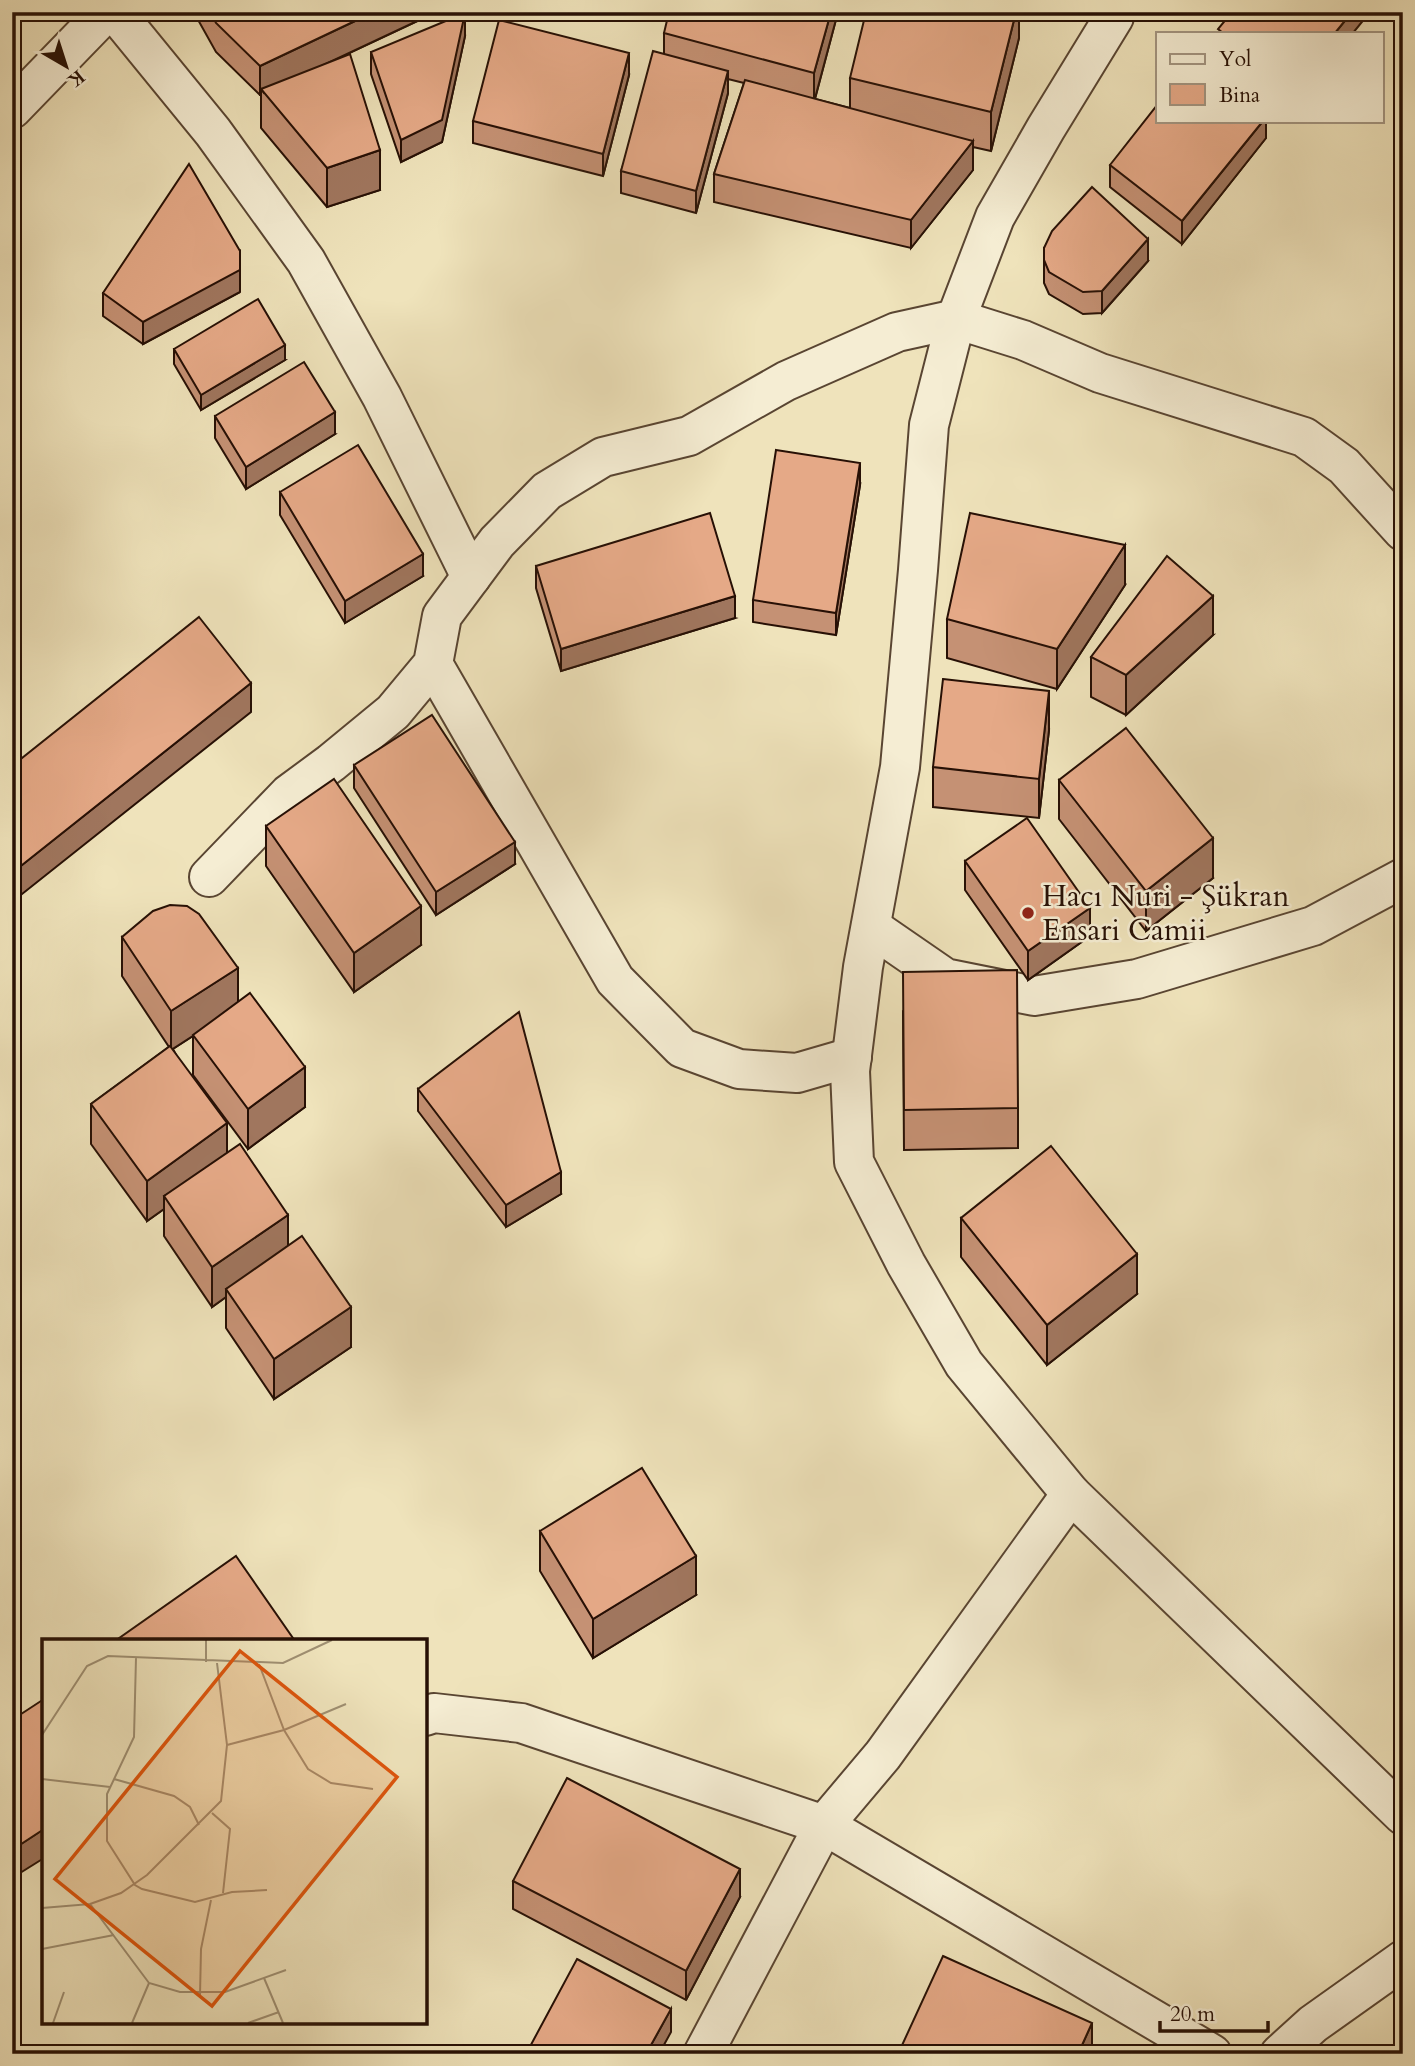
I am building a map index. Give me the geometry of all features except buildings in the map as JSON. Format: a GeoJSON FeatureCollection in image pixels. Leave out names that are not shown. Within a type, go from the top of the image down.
{"type":"FeatureCollection","features":[{"type":"Feature","properties":{"kind":"street"},"geometry":{"type":"LineString","coordinates":[[12,109],[106,12]]}},
{"type":"Feature","properties":{"kind":"street"},"geometry":{"type":"LineString","coordinates":[[115,12],[213,132],[306,261],[382,397],[471,577]]}},
{"type":"Feature","properties":{"kind":"street"},"geometry":{"type":"LineString","coordinates":[[1106,14],[995,217],[956,319],[929,425],[900,767],[871,927],[850,1071],[853,1162],[906,1264],[964,1364],[1071,1494],[1403,1815]]}},
{"type":"Feature","properties":{"kind":"street"},"geometry":{"type":"LineString","coordinates":[[209,877],[289,794],[393,712],[433,664],[442,616],[496,542],[547,491],[603,457],[689,436],[786,381],[897,332],[956,319],[1023,340],[1100,373],[1304,437],[1344,466],[1403,531]]}},
{"type":"Feature","properties":{"kind":"street"},"geometry":{"type":"LineString","coordinates":[[433,664],[615,980],[682,1048],[739,1069],[797,1073],[852,1057]]}},
{"type":"Feature","properties":{"kind":"street"},"geometry":{"type":"LineString","coordinates":[[871,927],[945,978],[1034,996],[1137,979],[1313,926],[1403,877]]}},
{"type":"Feature","properties":{"kind":"street"},"geometry":{"type":"LineString","coordinates":[[703,2054],[824,1825],[883,1755],[1071,1494]]}},
{"type":"Feature","properties":{"kind":"street"},"geometry":{"type":"LineString","coordinates":[[427,1715],[434,1713],[521,1723],[824,1825],[1212,2054]]}},
{"type":"Feature","properties":{"kind":"street"},"geometry":{"type":"LineString","coordinates":[[1280,2054],[1313,2024],[1403,1960]]}},
{"type":"Feature","properties":{"kind":"place","name":"Hacı Nuri - Şükran Ensari Camii"},"geometry":{"type":"Point","coordinates":[1028,913]}}]}
